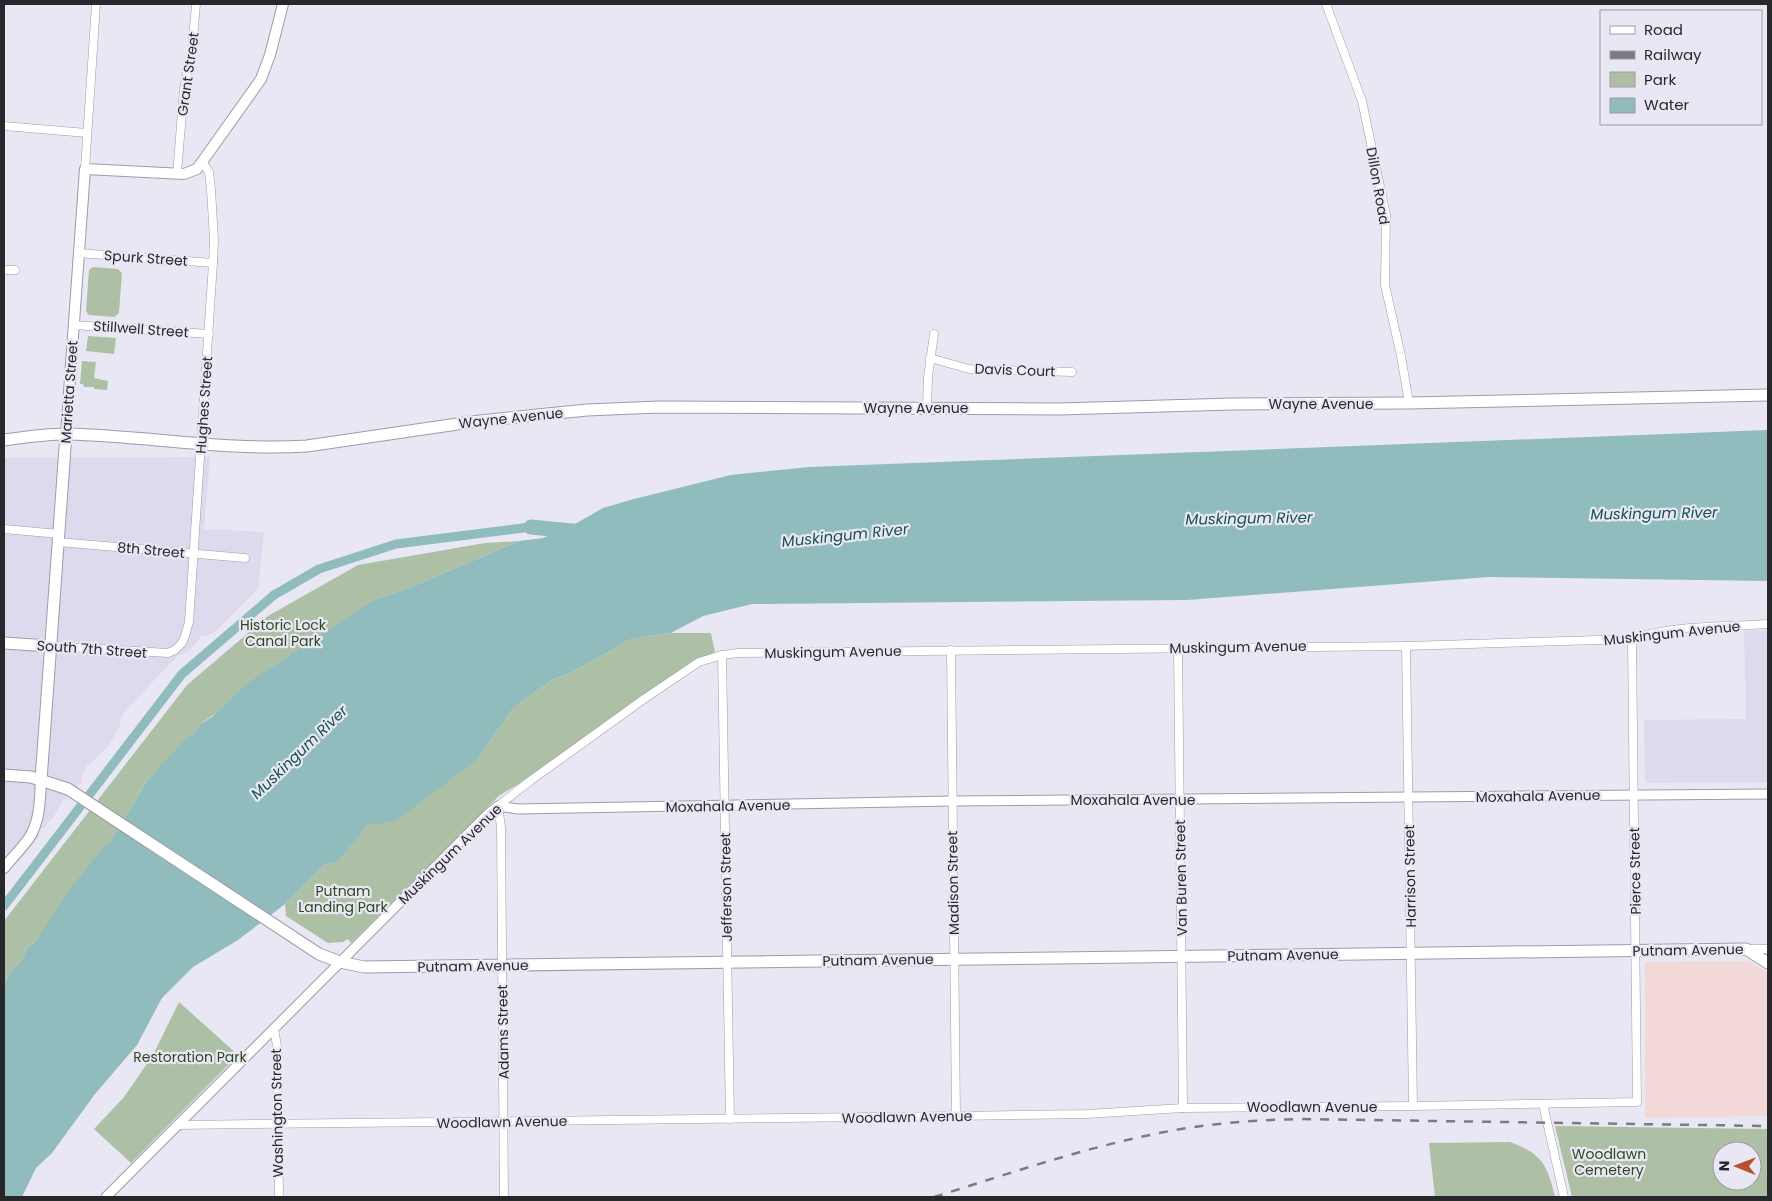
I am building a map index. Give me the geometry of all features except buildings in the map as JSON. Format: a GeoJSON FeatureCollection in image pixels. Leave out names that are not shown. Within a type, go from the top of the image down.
{"type":"FeatureCollection","features":[{"type":"Feature","properties":{"kind":"main road"},"geometry":{"type":"LineString","coordinates":[[84,169],[184,174],[192,172],[203,163],[261,79],[270,55],[283,4]]}},
{"type":"Feature","properties":{"kind":"main road","name":"Marietta Street"},"geometry":{"type":"LineString","coordinates":[[41,780],[84,169]]}},
{"type":"Feature","properties":{"kind":"main road","name":"Wayne Avenue"},"geometry":{"type":"LineString","coordinates":[[4,440],[66,434],[262,448],[307,446],[471,422],[606,409],[696,406],[1060,408],[1768,395]]}},
{"type":"Feature","properties":{"kind":"main road","name":"South 7th Street"},"geometry":{"type":"LineString","coordinates":[[4,643],[50,646]]}},
{"type":"Feature","properties":{"kind":"main road","name":"Putnam Avenue"},"geometry":{"type":"LineString","coordinates":[[4,775],[32,777],[68,790],[319,954],[340,962],[364,967],[1746,949]]}},
{"type":"Feature","properties":{"kind":"main road"},"geometry":{"type":"LineString","coordinates":[[4,868],[33,830],[40,800],[41,780]]}},
{"type":"Feature","properties":{"kind":"main road"},"geometry":{"type":"LineString","coordinates":[[1746,949],[1768,962]]}},
{"type":"Feature","properties":{"kind":"street","name":"Marietta Street"},"geometry":{"type":"LineString","coordinates":[[84,169],[96,4]]}},
{"type":"Feature","properties":{"kind":"street","name":"Grant Street"},"geometry":{"type":"LineString","coordinates":[[177,174],[184,88],[192,50],[196,4]]}},
{"type":"Feature","properties":{"kind":"street","name":"Dillon Road"},"geometry":{"type":"LineString","coordinates":[[1326,4],[1362,101],[1386,215],[1385,285],[1401,356],[1409,403]]}},
{"type":"Feature","properties":{"kind":"street"},"geometry":{"type":"LineString","coordinates":[[4,126],[87,133]]}},
{"type":"Feature","properties":{"kind":"street","name":"Hughes Street"},"geometry":{"type":"LineString","coordinates":[[178,648],[188,628],[213,263],[212,189],[209,172],[203,163]]}},
{"type":"Feature","properties":{"kind":"street","name":"Spurk Street"},"geometry":{"type":"LineString","coordinates":[[78,253],[213,263]]}},
{"type":"Feature","properties":{"kind":"street"},"geometry":{"type":"LineString","coordinates":[[4,270],[15,270]]}},
{"type":"Feature","properties":{"kind":"street","name":"Stillwell Street"},"geometry":{"type":"LineString","coordinates":[[73,324],[209,334]]}},
{"type":"Feature","properties":{"kind":"street"},"geometry":{"type":"LineString","coordinates":[[926,408],[934,334]]}},
{"type":"Feature","properties":{"kind":"street","name":"Davis Court"},"geometry":{"type":"LineString","coordinates":[[930,358],[969,369],[1072,372]]}},
{"type":"Feature","properties":{"kind":"street","name":"8th Street"},"geometry":{"type":"LineString","coordinates":[[4,529],[58,538],[245,558]]}},
{"type":"Feature","properties":{"kind":"street","name":"Muskingum Avenue"},"geometry":{"type":"LineString","coordinates":[[106,1197],[488,813],[530,781],[699,662],[722,655],[757,652],[1406,646],[1632,640],[1643,636],[1691,628],[1768,624]]}},
{"type":"Feature","properties":{"kind":"street","name":"Pierce Street"},"geometry":{"type":"LineString","coordinates":[[1632,640],[1637,1102]]}},
{"type":"Feature","properties":{"kind":"street","name":"South 7th Street"},"geometry":{"type":"LineString","coordinates":[[50,646],[163,654],[178,648]]}},
{"type":"Feature","properties":{"kind":"street","name":"Harrison Street"},"geometry":{"type":"LineString","coordinates":[[1406,646],[1413,1106]]}},
{"type":"Feature","properties":{"kind":"street","name":"Van Buren Street"},"geometry":{"type":"LineString","coordinates":[[1178,648],[1183,1108]]}},
{"type":"Feature","properties":{"kind":"street","name":"Madison Street"},"geometry":{"type":"LineString","coordinates":[[951,650],[956,1116]]}},
{"type":"Feature","properties":{"kind":"street","name":"Jefferson Street"},"geometry":{"type":"LineString","coordinates":[[722,655],[730,1119]]}},
{"type":"Feature","properties":{"kind":"street","name":"Moxahala Avenue"},"geometry":{"type":"LineString","coordinates":[[498,806],[527,809],[952,802],[1768,794]]}},
{"type":"Feature","properties":{"kind":"street","name":"Adams Street"},"geometry":{"type":"LineString","coordinates":[[498,806],[500,827],[504,1197]]}},
{"type":"Feature","properties":{"kind":"street","name":"Putnam Avenue"},"geometry":{"type":"LineString","coordinates":[[1746,949],[1768,949]]}},
{"type":"Feature","properties":{"kind":"street","name":"Washington Street"},"geometry":{"type":"LineString","coordinates":[[274,1029],[277,1046],[278,1197]]}},
{"type":"Feature","properties":{"kind":"street","name":"Woodlawn Avenue"},"geometry":{"type":"LineString","coordinates":[[177,1125],[1087,1114],[1183,1108],[1637,1102]]}},
{"type":"Feature","properties":{"kind":"street"},"geometry":{"type":"LineString","coordinates":[[1543,1104],[1564,1197]]}},
{"type":"Feature","properties":{"kind":"shaded area"},"geometry":{"type":"Polygon","coordinates":[[[210,457],[204,529],[264,532],[258,589],[218,629],[207,636],[202,635],[191,649],[180,654],[123,714],[120,726],[107,748],[86,767],[81,778],[82,783],[63,801],[54,816],[43,829],[41,828],[39,837],[4,877],[4,458],[210,457]]]}},
{"type":"Feature","properties":{"kind":"shaded area"},"geometry":{"type":"Polygon","coordinates":[[[1768,630],[1768,782],[1645,783],[1644,720],[1746,719],[1744,631],[1768,630]]]}},
{"type":"Feature","properties":{"kind":"shaded area"},"geometry":{"type":"Polygon","coordinates":[[[1748,961],[1768,973],[1768,1116],[1645,1118],[1645,962],[1748,961]]]}},
{"type":"Feature","properties":{"kind":"green space"},"geometry":{"type":"Polygon","coordinates":[[[93,267],[118,269],[122,273],[119,313],[114,317],[89,315],[86,311],[89,270],[93,267]]]}},
{"type":"Feature","properties":{"kind":"green space"},"geometry":{"type":"Polygon","coordinates":[[[88,336],[116,338],[114,354],[86,351],[88,336]]]}},
{"type":"Feature","properties":{"kind":"green space"},"geometry":{"type":"Polygon","coordinates":[[[82,361],[96,362],[94,378],[108,381],[107,390],[84,387],[83,384],[80,384],[82,361]]]}},
{"type":"Feature","properties":{"kind":"green space","name":"Historic Lock Canal Park"},"geometry":{"type":"Polygon","coordinates":[[[519,541],[416,585],[374,600],[198,726],[193,735],[147,781],[109,844],[69,890],[46,928],[36,941],[26,949],[23,959],[11,971],[4,985],[4,921],[187,685],[268,616],[358,565],[485,543],[519,541]]]}},
{"type":"Feature","properties":{"kind":"green space","name":"Putnam Landing Park"},"geometry":{"type":"Polygon","coordinates":[[[671,633],[711,633],[715,652],[691,662],[517,785],[500,795],[351,943],[348,939],[343,942],[328,943],[286,916],[285,904],[325,864],[336,862],[369,824],[379,824],[477,760],[514,707],[552,680],[571,673],[631,639],[671,633]]]}},
{"type":"Feature","properties":{"kind":"green space","name":"Restoration Park"},"geometry":{"type":"Polygon","coordinates":[[[179,1002],[238,1055],[131,1163],[94,1129],[124,1097],[153,1055],[179,1002]]]}},
{"type":"Feature","properties":{"kind":"green space","name":"Woodlawn Cemetery"},"geometry":{"type":"Polygon","coordinates":[[[1555,1126],[1768,1129],[1768,1197],[1572,1197],[1555,1126]]]}},
{"type":"Feature","properties":{"kind":"green space"},"geometry":{"type":"Polygon","coordinates":[[[1510,1142],[1530,1151],[1542,1162],[1555,1197],[1435,1197],[1429,1143],[1510,1142]]]}},
{"type":"Feature","properties":{"kind":"water"},"geometry":{"type":"Polygon","coordinates":[[[1768,430],[1768,581],[1489,577],[1187,600],[752,604],[703,616],[671,633],[631,639],[571,673],[552,680],[514,707],[477,760],[398,819],[379,824],[369,824],[336,863],[325,864],[285,904],[238,940],[193,967],[162,998],[137,1045],[95,1094],[52,1153],[36,1168],[22,1197],[4,1197],[4,985],[11,971],[23,959],[26,949],[36,941],[69,890],[105,845],[109,844],[147,781],[187,737],[193,735],[198,726],[212,717],[246,684],[374,600],[416,585],[519,541],[543,538],[575,524],[603,508],[731,475],[809,467],[1768,430]]]}},
{"type":"Feature","properties":{"kind":"waterway","name":"Muskingum River"},"geometry":{"type":"LineString","coordinates":[[4,906],[182,674],[274,595],[319,569],[396,544],[531,527]]}},
{"type":"Feature","properties":{"kind":"waterway","name":"Muskingum River"},"geometry":{"type":"LineString","coordinates":[[531,527],[582,532]]}},
{"type":"Feature","properties":{"kind":"railway"},"geometry":{"type":"LineString","coordinates":[[934,1197],[1095,1148],[1169,1131],[1207,1125],[1302,1119],[1768,1126]]}}]}
